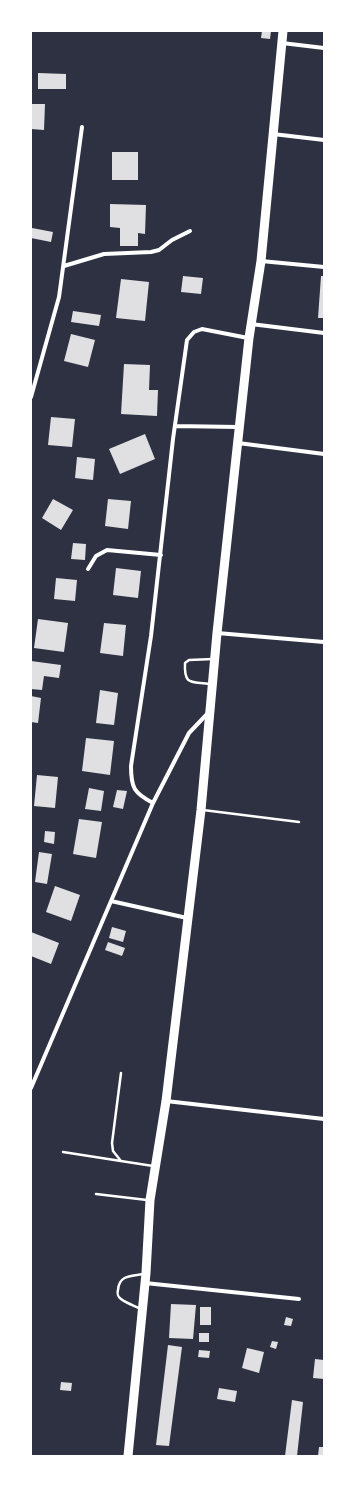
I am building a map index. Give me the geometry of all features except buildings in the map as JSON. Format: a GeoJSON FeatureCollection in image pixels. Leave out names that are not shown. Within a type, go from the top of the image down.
{"type":"FeatureCollection","features":[{"type":"Feature","properties":{"kind":"main road"},"geometry":{"type":"LineString","coordinates":[[128,1456],[146,1273],[150,1200],[166,1101],[201,810],[217,633],[249,338],[261,261],[283,31]]}},
{"type":"Feature","properties":{"kind":"street"},"geometry":{"type":"LineString","coordinates":[[282,43],[324,48]]}},
{"type":"Feature","properties":{"kind":"street"},"geometry":{"type":"LineString","coordinates":[[31,397],[59,297],[82,127]]}},
{"type":"Feature","properties":{"kind":"street"},"geometry":{"type":"LineString","coordinates":[[272,134],[324,140]]}},
{"type":"Feature","properties":{"kind":"street"},"geometry":{"type":"LineString","coordinates":[[64,266],[104,254],[150,252],[159,250],[172,240],[190,231]]}},
{"type":"Feature","properties":{"kind":"street"},"geometry":{"type":"LineString","coordinates":[[261,261],[324,267]]}},
{"type":"Feature","properties":{"kind":"street"},"geometry":{"type":"LineString","coordinates":[[251,324],[324,333]]}},
{"type":"Feature","properties":{"kind":"street"},"geometry":{"type":"LineString","coordinates":[[153,803],[140,796],[134,788],[131,777],[131,766],[151,636],[175,426],[187,340],[194,332],[202,329],[249,338]]}},
{"type":"Feature","properties":{"kind":"street"},"geometry":{"type":"LineString","coordinates":[[175,426],[239,427]]}},
{"type":"Feature","properties":{"kind":"street"},"geometry":{"type":"LineString","coordinates":[[238,444],[324,454]]}},
{"type":"Feature","properties":{"kind":"street"},"geometry":{"type":"LineString","coordinates":[[88,569],[96,556],[107,550],[161,555]]}},
{"type":"Feature","properties":{"kind":"street"},"geometry":{"type":"LineString","coordinates":[[217,633],[324,642]]}},
{"type":"Feature","properties":{"kind":"street"},"geometry":{"type":"LineString","coordinates":[[31,1088],[153,803],[189,733],[210,710]]}},
{"type":"Feature","properties":{"kind":"street"},"geometry":{"type":"LineString","coordinates":[[111,901],[187,918]]}},
{"type":"Feature","properties":{"kind":"street"},"geometry":{"type":"LineString","coordinates":[[166,1101],[324,1119]]}},
{"type":"Feature","properties":{"kind":"street"},"geometry":{"type":"LineString","coordinates":[[145,1283],[299,1300]]}},
{"type":"Feature","properties":{"kind":"lane"},"geometry":{"type":"LineString","coordinates":[[212,684],[190,682],[185,676],[185,663],[189,660],[215,658]]}},
{"type":"Feature","properties":{"kind":"lane"},"geometry":{"type":"LineString","coordinates":[[201,810],[299,822]]}},
{"type":"Feature","properties":{"kind":"lane"},"geometry":{"type":"LineString","coordinates":[[122,1073],[112,1143],[113,1151],[116,1157],[122,1162]]}},
{"type":"Feature","properties":{"kind":"lane"},"geometry":{"type":"LineString","coordinates":[[63,1152],[156,1166]]}},
{"type":"Feature","properties":{"kind":"lane"},"geometry":{"type":"LineString","coordinates":[[96,1194],[150,1200]]}},
{"type":"Feature","properties":{"kind":"lane"},"geometry":{"type":"LineString","coordinates":[[142,1310],[121,1299],[117,1293],[119,1283],[125,1277],[146,1273]]}}]}
